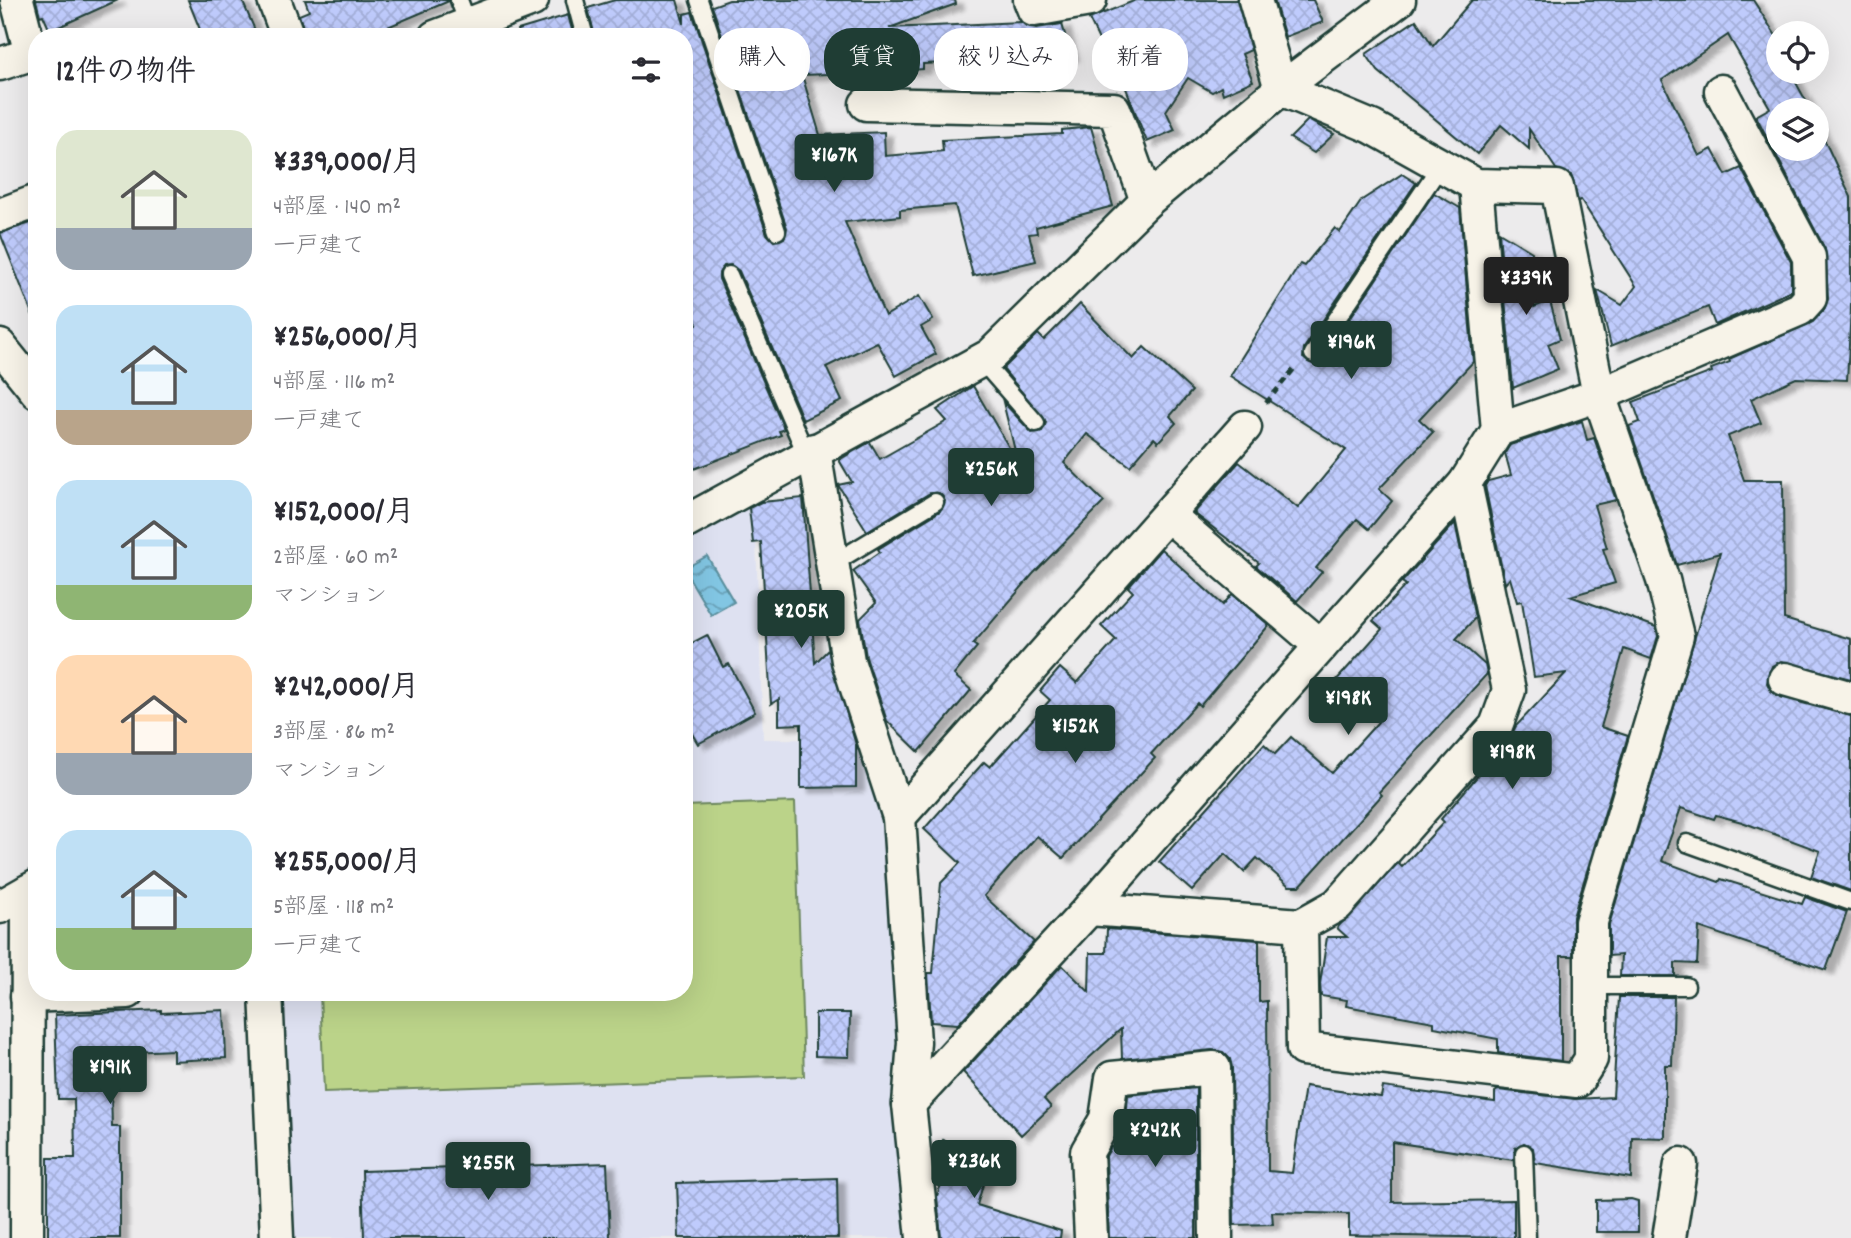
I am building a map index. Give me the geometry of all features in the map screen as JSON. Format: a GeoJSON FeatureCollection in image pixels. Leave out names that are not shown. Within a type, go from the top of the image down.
{"type":"FeatureCollection","features":[{"type":"Feature","properties":{"kind":"street"},"geometry":{"type":"LineString","coordinates":[[17,0],[28,42]]}},
{"type":"Feature","properties":{"kind":"street"},"geometry":{"type":"LineString","coordinates":[[274,0],[285,28]]}},
{"type":"Feature","properties":{"kind":"street"},"geometry":{"type":"LineString","coordinates":[[454,28],[532,0]]}},
{"type":"Feature","properties":{"kind":"street"},"geometry":{"type":"LineString","coordinates":[[1030,0],[1034,10],[1090,0]]}},
{"type":"Feature","properties":{"kind":"street"},"geometry":{"type":"LineString","coordinates":[[1255,0],[1281,89]]}},
{"type":"Feature","properties":{"kind":"street"},"geometry":{"type":"LineString","coordinates":[[693,518],[991,355],[1147,201],[1389,3]]}},
{"type":"Feature","properties":{"kind":"street"},"geometry":{"type":"LineString","coordinates":[[0,64],[28,55]]}},
{"type":"Feature","properties":{"kind":"street"},"geometry":{"type":"LineString","coordinates":[[1281,89],[1372,127],[1476,185],[1557,187],[1599,395],[1663,580],[1676,636],[1591,922],[1591,1059],[1577,1081],[1303,1049],[1301,925]]}},
{"type":"Feature","properties":{"kind":"street"},"geometry":{"type":"LineString","coordinates":[[1498,430],[1599,395],[1800,309],[1810,298],[1809,257],[1721,91]]}},
{"type":"Feature","properties":{"kind":"street"},"geometry":{"type":"LineString","coordinates":[[866,104],[1114,109],[1147,201]]}},
{"type":"Feature","properties":{"kind":"street"},"geometry":{"type":"LineString","coordinates":[[909,1104],[1089,909],[1465,483],[1498,430],[1476,185]]}},
{"type":"Feature","properties":{"kind":"street"},"geometry":{"type":"LineString","coordinates":[[0,215],[28,204]]}},
{"type":"Feature","properties":{"kind":"street"},"geometry":{"type":"LineString","coordinates":[[0,346],[28,381]]}},
{"type":"Feature","properties":{"kind":"street"},"geometry":{"type":"LineString","coordinates":[[898,817],[1245,427]]}},
{"type":"Feature","properties":{"kind":"street"},"geometry":{"type":"LineString","coordinates":[[810,452],[848,661],[898,817],[914,1042],[909,1104],[923,1238]]}},
{"type":"Feature","properties":{"kind":"street"},"geometry":{"type":"LineString","coordinates":[[1089,909],[1301,925],[1337,905],[1496,726],[1510,690],[1465,483]]}},
{"type":"Feature","properties":{"kind":"street"},"geometry":{"type":"LineString","coordinates":[[1168,515],[1321,646]]}},
{"type":"Feature","properties":{"kind":"street"},"geometry":{"type":"LineString","coordinates":[[1784,679],[1851,698]]}},
{"type":"Feature","properties":{"kind":"street"},"geometry":{"type":"LineString","coordinates":[[0,906],[28,891]]}},
{"type":"Feature","properties":{"kind":"street"},"geometry":{"type":"LineString","coordinates":[[27,1238],[28,975]]}},
{"type":"Feature","properties":{"kind":"street"},"geometry":{"type":"LineString","coordinates":[[266,1001],[277,1238]]}},
{"type":"Feature","properties":{"kind":"street"},"geometry":{"type":"LineString","coordinates":[[1091,1238],[1087,1152],[1106,1119],[1112,1078],[1214,1068],[1216,1238]]}},
{"type":"Feature","properties":{"kind":"street"},"geometry":{"type":"LineString","coordinates":[[1669,1238],[1681,1164]]}},
{"type":"Feature","properties":{"kind":"lane"},"geometry":{"type":"LineString","coordinates":[[575,0],[583,28]]}},
{"type":"Feature","properties":{"kind":"lane"},"geometry":{"type":"LineString","coordinates":[[699,0],[777,230]]}},
{"type":"Feature","properties":{"kind":"lane"},"geometry":{"type":"LineString","coordinates":[[1313,354],[1441,165]]}},
{"type":"Feature","properties":{"kind":"lane"},"geometry":{"type":"LineString","coordinates":[[729,275],[810,452]]}},
{"type":"Feature","properties":{"kind":"lane"},"geometry":{"type":"LineString","coordinates":[[981,360],[1036,423]]}},
{"type":"Feature","properties":{"kind":"lane"},"geometry":{"type":"LineString","coordinates":[[832,564],[935,502]]}},
{"type":"Feature","properties":{"kind":"lane"},"geometry":{"type":"LineString","coordinates":[[1688,843],[1851,902]]}},
{"type":"Feature","properties":{"kind":"lane"},"geometry":{"type":"LineString","coordinates":[[1591,986],[1686,986]]}},
{"type":"Feature","properties":{"kind":"lane"},"geometry":{"type":"LineString","coordinates":[[1524,1153],[1527,1238]]}},
{"type":"Feature","properties":{"kind":"path"},"geometry":{"type":"LineString","coordinates":[[1245,427],[1296,367],[1313,354]]}},
{"type":"Feature","properties":{"kind":"shaded area"},"geometry":{"type":"Polygon","coordinates":[[[754,483],[763,739],[874,740],[899,817],[923,1238],[277,1238],[264,1001],[693,1001],[693,518],[754,483]]]}},
{"type":"Feature","properties":{"kind":"green space"},"geometry":{"type":"Polygon","coordinates":[[[795,802],[804,1076],[324,1092],[320,1001],[693,1001],[693,806],[795,802]]]}},
{"type":"Feature","properties":{"kind":"water"},"geometry":{"type":"Polygon","coordinates":[[[707,556],[734,602],[711,615],[693,584],[693,564],[707,556]]]}},
{"type":"Feature","properties":{"kind":"building"},"geometry":{"type":"Polygon","coordinates":[[[36,0],[118,0],[57,28],[49,28],[43,15],[40,16],[36,0]]]}},
{"type":"Feature","properties":{"kind":"building"},"geometry":{"type":"Polygon","coordinates":[[[188,0],[242,0],[254,28],[199,28],[188,0]]]}},
{"type":"Feature","properties":{"kind":"building"},"geometry":{"type":"Polygon","coordinates":[[[305,0],[449,0],[385,28],[303,28],[299,15],[309,11],[305,0]]]}},
{"type":"Feature","properties":{"kind":"building"},"geometry":{"type":"Polygon","coordinates":[[[615,0],[677,0],[684,24],[684,14],[692,12],[714,77],[714,91],[719,91],[767,234],[774,241],[784,238],[787,228],[741,91],[807,91],[820,135],[884,132],[885,156],[943,151],[942,140],[1062,134],[1062,130],[1091,127],[1113,206],[1036,227],[1037,233],[1029,234],[1036,261],[973,276],[955,205],[900,210],[900,216],[845,222],[885,316],[919,296],[933,320],[921,327],[936,354],[896,376],[877,342],[826,367],[842,401],[803,420],[739,271],[731,265],[724,266],[719,273],[719,279],[784,429],[779,431],[781,435],[694,469],[693,326],[697,324],[693,315],[693,28],[593,28],[588,8],[615,0]]]}},
{"type":"Feature","properties":{"kind":"building"},"geometry":{"type":"Polygon","coordinates":[[[729,0],[955,0],[956,4],[889,28],[824,28],[824,74],[810,75],[810,28],[719,28],[712,6],[729,0]]]}},
{"type":"Feature","properties":{"kind":"building"},"geometry":{"type":"Polygon","coordinates":[[[1136,0],[1237,0],[1251,50],[1242,54],[1253,81],[1223,94],[1221,87],[1212,92],[1188,78],[1188,28],[1093,28],[1089,19],[1136,0]]]}},
{"type":"Feature","properties":{"kind":"building"},"geometry":{"type":"Polygon","coordinates":[[[1274,0],[1313,0],[1323,22],[1285,37],[1274,0]]]}},
{"type":"Feature","properties":{"kind":"building"},"geometry":{"type":"Polygon","coordinates":[[[1472,0],[1753,0],[1766,21],[1766,84],[1797,84],[1804,98],[1766,98],[1766,101],[1728,35],[1662,80],[1699,156],[1712,149],[1726,175],[1741,168],[1791,262],[1791,291],[1715,325],[1708,307],[1611,346],[1597,290],[1622,305],[1636,286],[1581,200],[1578,201],[1571,175],[1556,169],[1529,129],[1529,149],[1501,125],[1477,154],[1378,71],[1366,54],[1416,20],[1433,46],[1472,0]]]}},
{"type":"Feature","properties":{"kind":"building"},"geometry":{"type":"Polygon","coordinates":[[[568,15],[572,28],[525,28],[568,15]]]}},
{"type":"Feature","properties":{"kind":"building"},"geometry":{"type":"Polygon","coordinates":[[[1021,22],[1037,28],[934,28],[934,64],[923,64],[923,69],[920,69],[920,28],[889,28],[1021,22]]]}},
{"type":"Feature","properties":{"kind":"building"},"geometry":{"type":"Polygon","coordinates":[[[1062,24],[1063,28],[1037,28],[1062,24]]]}},
{"type":"Feature","properties":{"kind":"building"},"geometry":{"type":"Polygon","coordinates":[[[1127,91],[1179,91],[1166,111],[1175,130],[1147,142],[1127,91]]]}},
{"type":"Feature","properties":{"kind":"building"},"geometry":{"type":"Polygon","coordinates":[[[1766,110],[1766,135],[1756,116],[1766,110]]]}},
{"type":"Feature","properties":{"kind":"building"},"geometry":{"type":"Polygon","coordinates":[[[1308,120],[1334,134],[1314,153],[1290,138],[1308,120]]]}},
{"type":"Feature","properties":{"kind":"building"},"geometry":{"type":"Polygon","coordinates":[[[1829,150],[1851,197],[1851,309],[1847,380],[1796,378],[1751,399],[1761,423],[1728,436],[1744,480],[1783,480],[1784,619],[1851,639],[1851,679],[1781,661],[1772,666],[1767,683],[1771,691],[1780,697],[1851,716],[1851,891],[1811,877],[1820,851],[1742,822],[1716,815],[1714,819],[1681,808],[1662,861],[1719,882],[1721,879],[1802,904],[1805,897],[1847,912],[1826,970],[1699,927],[1697,964],[1675,963],[1675,976],[1620,976],[1621,955],[1609,956],[1609,925],[1720,553],[1677,565],[1629,426],[1640,422],[1633,402],[1712,372],[1711,369],[1730,362],[1729,359],[1813,322],[1824,310],[1828,299],[1825,249],[1779,161],[1829,161],[1829,150]]]}},
{"type":"Feature","properties":{"kind":"building"},"geometry":{"type":"Polygon","coordinates":[[[1402,174],[1416,183],[1304,348],[1303,358],[1312,364],[1322,360],[1434,193],[1460,208],[1473,362],[1419,419],[1433,432],[1379,489],[1392,501],[1369,529],[1357,519],[1316,568],[1322,572],[1297,601],[1256,566],[1259,563],[1194,513],[1239,462],[1298,508],[1346,450],[1230,376],[1300,264],[1304,266],[1335,228],[1340,232],[1362,200],[1402,174]]]}},
{"type":"Feature","properties":{"kind":"building"},"geometry":{"type":"Polygon","coordinates":[[[28,224],[28,303],[0,233],[28,224]]]}},
{"type":"Feature","properties":{"kind":"building"},"geometry":{"type":"Polygon","coordinates":[[[1499,232],[1532,252],[1534,307],[1550,301],[1560,339],[1548,344],[1558,369],[1513,388],[1499,232]]]}},
{"type":"Feature","properties":{"kind":"building"},"geometry":{"type":"Polygon","coordinates":[[[1080,304],[1133,359],[1144,347],[1192,391],[1170,416],[1176,423],[1158,442],[1154,438],[1130,466],[1087,434],[1064,463],[1104,502],[1033,574],[973,644],[977,647],[954,675],[971,690],[919,752],[887,721],[866,657],[860,619],[876,603],[853,571],[880,552],[878,549],[940,511],[945,501],[939,493],[930,493],[867,531],[838,485],[852,482],[839,460],[870,442],[880,459],[947,421],[937,410],[973,386],[1018,463],[1003,402],[1032,433],[1042,431],[1046,422],[1003,369],[1038,334],[1044,340],[1080,304]]]}},
{"type":"Feature","properties":{"kind":"building"},"geometry":{"type":"Polygon","coordinates":[[[1582,421],[1587,440],[1594,438],[1616,500],[1594,505],[1607,548],[1603,549],[1615,583],[1570,596],[1656,627],[1658,636],[1651,659],[1624,649],[1601,727],[1628,736],[1573,917],[1573,956],[1561,956],[1561,1061],[1498,1053],[1498,1039],[1434,1027],[1434,1022],[1346,1006],[1347,1000],[1321,996],[1320,984],[1327,937],[1347,937],[1337,928],[1398,863],[1402,867],[1444,822],[1441,819],[1510,738],[1516,726],[1566,673],[1534,677],[1522,601],[1517,602],[1510,578],[1505,584],[1485,486],[1488,481],[1511,475],[1505,453],[1510,445],[1582,421]]]}},
{"type":"Feature","properties":{"kind":"building"},"geometry":{"type":"Polygon","coordinates":[[[803,498],[815,663],[828,650],[856,745],[856,787],[801,788],[801,724],[779,725],[779,699],[771,704],[761,542],[753,543],[749,508],[761,502],[803,498]]]}},
{"type":"Feature","properties":{"kind":"building"},"geometry":{"type":"Polygon","coordinates":[[[1455,523],[1475,618],[1456,639],[1485,665],[1487,674],[1379,792],[1382,795],[1300,886],[1289,886],[1257,858],[1244,872],[1225,854],[1192,891],[1159,862],[1264,744],[1275,754],[1291,737],[1332,773],[1378,722],[1334,683],[1382,629],[1373,621],[1406,585],[1402,582],[1455,523]]]}},
{"type":"Feature","properties":{"kind":"building"},"geometry":{"type":"Polygon","coordinates":[[[1161,549],[1223,605],[1232,594],[1269,625],[1200,706],[1197,703],[1151,754],[1155,758],[1063,858],[1037,836],[984,896],[1034,942],[958,1024],[931,1022],[928,973],[933,973],[941,883],[960,863],[924,829],[984,762],[990,767],[1050,700],[1040,691],[1060,668],[1077,683],[1116,640],[1101,626],[1133,592],[1128,587],[1161,549]]]}},
{"type":"Feature","properties":{"kind":"building"},"geometry":{"type":"Polygon","coordinates":[[[707,635],[723,667],[729,664],[755,712],[698,744],[693,735],[693,642],[707,635]]]}},
{"type":"Feature","properties":{"kind":"building"},"geometry":{"type":"Polygon","coordinates":[[[1107,929],[1259,940],[1259,1002],[1267,1001],[1268,1171],[1292,1173],[1305,1086],[1381,1097],[1383,1087],[1495,1102],[1495,1092],[1498,1090],[1575,1099],[1613,1097],[1619,997],[1674,997],[1672,1065],[1665,1065],[1665,1138],[1632,1137],[1631,1178],[1535,1163],[1533,1148],[1524,1143],[1515,1148],[1514,1160],[1392,1142],[1392,1202],[1514,1200],[1514,1238],[1349,1235],[1349,1214],[1272,1212],[1273,1224],[1234,1225],[1232,1068],[1230,1059],[1223,1052],[1212,1050],[1122,1059],[1121,1029],[1044,1099],[1051,1107],[1021,1135],[963,1072],[1062,965],[1089,992],[1090,953],[1106,953],[1107,929]]]}},
{"type":"Feature","properties":{"kind":"building"},"geometry":{"type":"Polygon","coordinates":[[[161,1010],[161,1013],[224,1010],[226,1058],[173,1061],[173,1050],[110,1053],[112,1127],[120,1127],[120,1238],[48,1238],[48,1158],[75,1158],[74,1099],[58,1099],[55,1015],[161,1010]]]}},
{"type":"Feature","properties":{"kind":"building"},"geometry":{"type":"Polygon","coordinates":[[[815,1013],[850,1013],[849,1057],[815,1056],[815,1013]]]}},
{"type":"Feature","properties":{"kind":"building"},"geometry":{"type":"Polygon","coordinates":[[[1196,1088],[1196,1238],[1109,1238],[1106,1156],[1111,1147],[1124,1147],[1128,1095],[1196,1088]]]}},
{"type":"Feature","properties":{"kind":"building"},"geometry":{"type":"Polygon","coordinates":[[[943,1140],[992,1155],[977,1205],[1061,1231],[1060,1238],[941,1238],[937,1196],[941,1184],[936,1183],[934,1169],[943,1140]]]}},
{"type":"Feature","properties":{"kind":"building"},"geometry":{"type":"Polygon","coordinates":[[[607,1163],[610,1238],[364,1238],[362,1171],[607,1163]]]}},
{"type":"Feature","properties":{"kind":"building"},"geometry":{"type":"Polygon","coordinates":[[[837,1178],[838,1238],[679,1238],[677,1183],[837,1178]]]}},
{"type":"Feature","properties":{"kind":"building"},"geometry":{"type":"Polygon","coordinates":[[[1596,1200],[1638,1201],[1638,1232],[1596,1232],[1596,1200]]]}}]}
